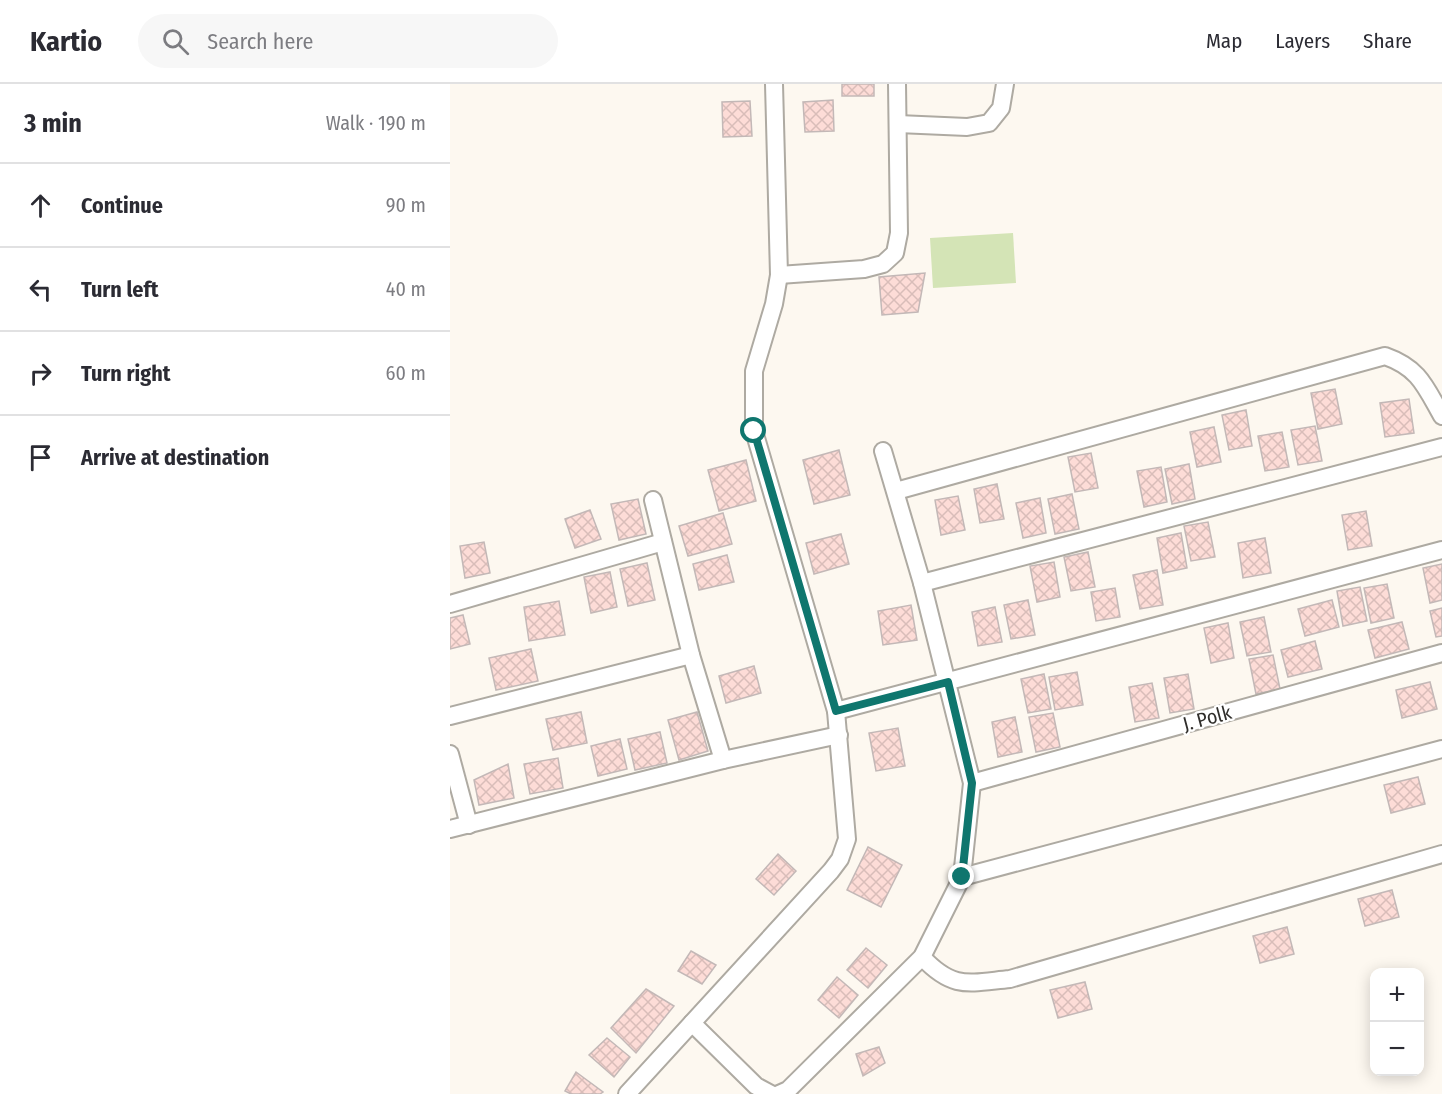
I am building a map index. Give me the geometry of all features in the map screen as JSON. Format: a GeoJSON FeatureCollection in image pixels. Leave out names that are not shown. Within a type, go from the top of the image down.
{"type":"FeatureCollection","features":[{"type":"Feature","properties":{"kind":"street"},"geometry":{"type":"LineString","coordinates":[[627,1094],[840,859],[847,839],[836,711],[754,431],[753,370],[774,304],[779,275],[774,84]]}},
{"type":"Feature","properties":{"kind":"street"},"geometry":{"type":"LineString","coordinates":[[779,275],[864,269],[883,264],[895,253],[899,233],[897,84]]}},
{"type":"Feature","properties":{"kind":"street"},"geometry":{"type":"LineString","coordinates":[[898,124],[967,127],[989,123],[1001,108],[1005,84]]}},
{"type":"Feature","properties":{"kind":"street"},"geometry":{"type":"LineString","coordinates":[[896,491],[1385,356],[1410,368],[1422,382],[1442,416]]}},
{"type":"Feature","properties":{"kind":"street"},"geometry":{"type":"LineString","coordinates":[[922,583],[1442,447]]}},
{"type":"Feature","properties":{"kind":"street"},"geometry":{"type":"LineString","coordinates":[[779,1094],[788,1090],[922,957],[962,877],[972,783],[922,583],[884,451]]}},
{"type":"Feature","properties":{"kind":"street"},"geometry":{"type":"LineString","coordinates":[[653,500],[690,655],[723,760]]}},
{"type":"Feature","properties":{"kind":"street"},"geometry":{"type":"LineString","coordinates":[[450,604],[663,542]]}},
{"type":"Feature","properties":{"kind":"street"},"geometry":{"type":"LineString","coordinates":[[836,711],[1442,550]]}},
{"type":"Feature","properties":{"kind":"street","name":"J. Polk"},"geometry":{"type":"LineString","coordinates":[[972,783],[1442,653]]}},
{"type":"Feature","properties":{"kind":"street"},"geometry":{"type":"LineString","coordinates":[[450,716],[690,655]]}},
{"type":"Feature","properties":{"kind":"street"},"geometry":{"type":"LineString","coordinates":[[450,829],[723,760],[839,735]]}},
{"type":"Feature","properties":{"kind":"street"},"geometry":{"type":"LineString","coordinates":[[962,877],[1442,749]]}},
{"type":"Feature","properties":{"kind":"street"},"geometry":{"type":"LineString","coordinates":[[450,754],[469,825]]}},
{"type":"Feature","properties":{"kind":"street"},"geometry":{"type":"LineString","coordinates":[[922,957],[937,973],[962,984],[1010,979],[1442,855]]}},
{"type":"Feature","properties":{"kind":"street"},"geometry":{"type":"LineString","coordinates":[[692,1023],[756,1086],[771,1094]]}},
{"type":"Feature","properties":{"kind":"green space"},"geometry":{"type":"Polygon","coordinates":[[[1013,233],[1016,283],[933,288],[930,238],[1013,233]]]}},
{"type":"Feature","properties":{"kind":"building"},"geometry":{"type":"Polygon","coordinates":[[[842,84],[874,84],[874,96],[842,96],[842,84]]]}},
{"type":"Feature","properties":{"kind":"building"},"geometry":{"type":"Polygon","coordinates":[[[833,100],[834,131],[805,132],[803,102],[833,100]]]}},
{"type":"Feature","properties":{"kind":"building"},"geometry":{"type":"Polygon","coordinates":[[[750,101],[752,136],[723,137],[722,102],[750,101]]]}},
{"type":"Feature","properties":{"kind":"building"},"geometry":{"type":"Polygon","coordinates":[[[925,273],[918,312],[882,315],[879,277],[925,273]]]}},
{"type":"Feature","properties":{"kind":"building"},"geometry":{"type":"Polygon","coordinates":[[[1335,389],[1342,424],[1318,429],[1311,393],[1335,389]]]}},
{"type":"Feature","properties":{"kind":"building"},"geometry":{"type":"Polygon","coordinates":[[[1409,399],[1414,433],[1385,437],[1380,403],[1409,399]]]}},
{"type":"Feature","properties":{"kind":"building"},"geometry":{"type":"Polygon","coordinates":[[[1246,410],[1252,446],[1229,450],[1222,415],[1246,410]]]}},
{"type":"Feature","properties":{"kind":"building"},"geometry":{"type":"Polygon","coordinates":[[[1315,426],[1322,461],[1298,465],[1291,430],[1315,426]]]}},
{"type":"Feature","properties":{"kind":"building"},"geometry":{"type":"Polygon","coordinates":[[[1214,427],[1221,462],[1197,467],[1190,432],[1214,427]]]}},
{"type":"Feature","properties":{"kind":"building"},"geometry":{"type":"Polygon","coordinates":[[[1282,432],[1289,467],[1265,471],[1258,436],[1282,432]]]}},
{"type":"Feature","properties":{"kind":"building"},"geometry":{"type":"Polygon","coordinates":[[[839,450],[850,495],[814,504],[803,460],[839,450]]]}},
{"type":"Feature","properties":{"kind":"building"},"geometry":{"type":"Polygon","coordinates":[[[1091,453],[1098,488],[1075,492],[1068,457],[1091,453]]]}},
{"type":"Feature","properties":{"kind":"building"},"geometry":{"type":"Polygon","coordinates":[[[746,460],[756,501],[719,511],[708,470],[746,460]]]}},
{"type":"Feature","properties":{"kind":"building"},"geometry":{"type":"Polygon","coordinates":[[[1189,464],[1195,499],[1172,504],[1165,469],[1189,464]]]}},
{"type":"Feature","properties":{"kind":"building"},"geometry":{"type":"Polygon","coordinates":[[[1161,467],[1167,502],[1144,507],[1137,471],[1161,467]]]}},
{"type":"Feature","properties":{"kind":"building"},"geometry":{"type":"Polygon","coordinates":[[[997,484],[1004,519],[980,523],[974,489],[997,484]]]}},
{"type":"Feature","properties":{"kind":"building"},"geometry":{"type":"Polygon","coordinates":[[[1072,494],[1079,529],[1055,534],[1048,499],[1072,494]]]}},
{"type":"Feature","properties":{"kind":"building"},"geometry":{"type":"Polygon","coordinates":[[[958,496],[965,530],[941,535],[935,500],[958,496]]]}},
{"type":"Feature","properties":{"kind":"building"},"geometry":{"type":"Polygon","coordinates":[[[1040,498],[1046,533],[1023,538],[1016,503],[1040,498]]]}},
{"type":"Feature","properties":{"kind":"building"},"geometry":{"type":"Polygon","coordinates":[[[638,499],[646,534],[619,540],[611,504],[638,499]]]}},
{"type":"Feature","properties":{"kind":"building"},"geometry":{"type":"Polygon","coordinates":[[[590,510],[601,539],[575,548],[565,519],[590,510]]]}},
{"type":"Feature","properties":{"kind":"building"},"geometry":{"type":"Polygon","coordinates":[[[1366,511],[1372,546],[1348,550],[1342,515],[1366,511]]]}},
{"type":"Feature","properties":{"kind":"building"},"geometry":{"type":"Polygon","coordinates":[[[723,513],[732,544],[688,556],[679,526],[723,513]]]}},
{"type":"Feature","properties":{"kind":"building"},"geometry":{"type":"Polygon","coordinates":[[[1208,522],[1215,557],[1191,561],[1184,526],[1208,522]]]}},
{"type":"Feature","properties":{"kind":"building"},"geometry":{"type":"Polygon","coordinates":[[[1181,533],[1187,568],[1163,573],[1157,538],[1181,533]]]}},
{"type":"Feature","properties":{"kind":"building"},"geometry":{"type":"Polygon","coordinates":[[[841,534],[849,564],[814,574],[806,543],[841,534]]]}},
{"type":"Feature","properties":{"kind":"building"},"geometry":{"type":"Polygon","coordinates":[[[1265,538],[1271,573],[1243,578],[1238,543],[1265,538]]]}},
{"type":"Feature","properties":{"kind":"building"},"geometry":{"type":"Polygon","coordinates":[[[484,542],[490,573],[465,578],[460,546],[484,542]]]}},
{"type":"Feature","properties":{"kind":"building"},"geometry":{"type":"Polygon","coordinates":[[[1088,552],[1095,587],[1071,591],[1064,557],[1088,552]]]}},
{"type":"Feature","properties":{"kind":"building"},"geometry":{"type":"Polygon","coordinates":[[[727,555],[734,582],[699,590],[693,564],[727,555]]]}},
{"type":"Feature","properties":{"kind":"building"},"geometry":{"type":"Polygon","coordinates":[[[1054,562],[1060,597],[1037,602],[1030,566],[1054,562]]]}},
{"type":"Feature","properties":{"kind":"building"},"geometry":{"type":"Polygon","coordinates":[[[647,563],[655,600],[628,606],[620,569],[647,563]]]}},
{"type":"Feature","properties":{"kind":"building"},"geometry":{"type":"Polygon","coordinates":[[[1442,564],[1442,600],[1430,603],[1423,568],[1442,564]]]}},
{"type":"Feature","properties":{"kind":"building"},"geometry":{"type":"Polygon","coordinates":[[[1157,570],[1163,605],[1140,609],[1133,575],[1157,570]]]}},
{"type":"Feature","properties":{"kind":"building"},"geometry":{"type":"Polygon","coordinates":[[[610,572],[617,607],[591,613],[584,577],[610,572]]]}},
{"type":"Feature","properties":{"kind":"building"},"geometry":{"type":"Polygon","coordinates":[[[1387,584],[1394,618],[1371,623],[1364,588],[1387,584]]]}},
{"type":"Feature","properties":{"kind":"building"},"geometry":{"type":"Polygon","coordinates":[[[1360,587],[1367,621],[1343,626],[1337,591],[1360,587]]]}},
{"type":"Feature","properties":{"kind":"building"},"geometry":{"type":"Polygon","coordinates":[[[1115,588],[1120,617],[1096,621],[1091,592],[1115,588]]]}},
{"type":"Feature","properties":{"kind":"building"},"geometry":{"type":"Polygon","coordinates":[[[1028,600],[1035,635],[1011,639],[1004,605],[1028,600]]]}},
{"type":"Feature","properties":{"kind":"building"},"geometry":{"type":"Polygon","coordinates":[[[1332,600],[1339,627],[1305,636],[1298,609],[1332,600]]]}},
{"type":"Feature","properties":{"kind":"building"},"geometry":{"type":"Polygon","coordinates":[[[559,601],[565,635],[529,641],[524,607],[559,601]]]}},
{"type":"Feature","properties":{"kind":"building"},"geometry":{"type":"Polygon","coordinates":[[[911,605],[917,640],[883,645],[878,611],[911,605]]]}},
{"type":"Feature","properties":{"kind":"building"},"geometry":{"type":"Polygon","coordinates":[[[995,607],[1002,642],[978,646],[972,612],[995,607]]]}},
{"type":"Feature","properties":{"kind":"building"},"geometry":{"type":"Polygon","coordinates":[[[1442,608],[1442,636],[1436,637],[1430,611],[1442,608]]]}},
{"type":"Feature","properties":{"kind":"building"},"geometry":{"type":"Polygon","coordinates":[[[463,615],[470,644],[450,649],[450,618],[463,615]]]}},
{"type":"Feature","properties":{"kind":"building"},"geometry":{"type":"Polygon","coordinates":[[[1264,617],[1271,652],[1247,656],[1240,622],[1264,617]]]}},
{"type":"Feature","properties":{"kind":"building"},"geometry":{"type":"Polygon","coordinates":[[[1402,622],[1409,649],[1375,658],[1368,630],[1402,622]]]}},
{"type":"Feature","properties":{"kind":"building"},"geometry":{"type":"Polygon","coordinates":[[[1228,623],[1234,658],[1211,663],[1204,628],[1228,623]]]}},
{"type":"Feature","properties":{"kind":"building"},"geometry":{"type":"Polygon","coordinates":[[[1315,641],[1322,669],[1288,677],[1281,650],[1315,641]]]}},
{"type":"Feature","properties":{"kind":"building"},"geometry":{"type":"Polygon","coordinates":[[[531,649],[538,681],[496,690],[489,658],[531,649]]]}},
{"type":"Feature","properties":{"kind":"building"},"geometry":{"type":"Polygon","coordinates":[[[1273,655],[1280,689],[1256,694],[1249,659],[1273,655]]]}},
{"type":"Feature","properties":{"kind":"building"},"geometry":{"type":"Polygon","coordinates":[[[754,666],[761,693],[726,703],[719,676],[754,666]]]}},
{"type":"Feature","properties":{"kind":"building"},"geometry":{"type":"Polygon","coordinates":[[[1077,672],[1083,705],[1055,710],[1049,677],[1077,672]]]}},
{"type":"Feature","properties":{"kind":"building"},"geometry":{"type":"Polygon","coordinates":[[[1044,674],[1051,709],[1028,713],[1021,679],[1044,674]]]}},
{"type":"Feature","properties":{"kind":"building"},"geometry":{"type":"Polygon","coordinates":[[[1188,674],[1194,709],[1170,713],[1164,678],[1188,674]]]}},
{"type":"Feature","properties":{"kind":"building"},"geometry":{"type":"Polygon","coordinates":[[[1430,682],[1437,709],[1402,718],[1396,690],[1430,682]]]}},
{"type":"Feature","properties":{"kind":"building"},"geometry":{"type":"Polygon","coordinates":[[[1152,683],[1159,718],[1135,722],[1129,687],[1152,683]]]}},
{"type":"Feature","properties":{"kind":"building"},"geometry":{"type":"Polygon","coordinates":[[[581,712],[587,743],[553,750],[546,719],[581,712]]]}},
{"type":"Feature","properties":{"kind":"building"},"geometry":{"type":"Polygon","coordinates":[[[697,712],[708,751],[679,760],[668,720],[697,712]]]}},
{"type":"Feature","properties":{"kind":"building"},"geometry":{"type":"Polygon","coordinates":[[[1053,713],[1060,747],[1036,752],[1029,717],[1053,713]]]}},
{"type":"Feature","properties":{"kind":"building"},"geometry":{"type":"Polygon","coordinates":[[[1015,717],[1022,752],[998,757],[992,722],[1015,717]]]}},
{"type":"Feature","properties":{"kind":"building"},"geometry":{"type":"Polygon","coordinates":[[[898,728],[905,766],[876,771],[869,733],[898,728]]]}},
{"type":"Feature","properties":{"kind":"building"},"geometry":{"type":"Polygon","coordinates":[[[660,732],[667,763],[635,770],[628,739],[660,732]]]}},
{"type":"Feature","properties":{"kind":"building"},"geometry":{"type":"Polygon","coordinates":[[[620,739],[627,769],[598,776],[591,746],[620,739]]]}},
{"type":"Feature","properties":{"kind":"building"},"geometry":{"type":"Polygon","coordinates":[[[558,758],[563,788],[530,794],[524,764],[558,758]]]}},
{"type":"Feature","properties":{"kind":"building"},"geometry":{"type":"Polygon","coordinates":[[[508,764],[514,798],[479,805],[474,780],[508,764]]]}},
{"type":"Feature","properties":{"kind":"building"},"geometry":{"type":"Polygon","coordinates":[[[1418,777],[1425,804],[1391,813],[1384,785],[1418,777]]]}},
{"type":"Feature","properties":{"kind":"building"},"geometry":{"type":"Polygon","coordinates":[[[868,847],[902,865],[881,907],[847,890],[868,847]]]}},
{"type":"Feature","properties":{"kind":"building"},"geometry":{"type":"Polygon","coordinates":[[[778,854],[796,871],[774,895],[756,879],[778,854]]]}},
{"type":"Feature","properties":{"kind":"building"},"geometry":{"type":"Polygon","coordinates":[[[1392,890],[1399,917],[1365,926],[1358,899],[1392,890]]]}},
{"type":"Feature","properties":{"kind":"building"},"geometry":{"type":"Polygon","coordinates":[[[1287,927],[1294,954],[1260,963],[1253,936],[1287,927]]]}},
{"type":"Feature","properties":{"kind":"building"},"geometry":{"type":"Polygon","coordinates":[[[866,948],[887,965],[868,988],[847,970],[866,948]]]}},
{"type":"Feature","properties":{"kind":"building"},"geometry":{"type":"Polygon","coordinates":[[[691,951],[716,965],[702,984],[678,971],[691,951]]]}},
{"type":"Feature","properties":{"kind":"building"},"geometry":{"type":"Polygon","coordinates":[[[837,977],[858,995],[839,1018],[818,1000],[837,977]]]}},
{"type":"Feature","properties":{"kind":"building"},"geometry":{"type":"Polygon","coordinates":[[[1085,982],[1092,1009],[1058,1018],[1050,990],[1085,982]]]}},
{"type":"Feature","properties":{"kind":"building"},"geometry":{"type":"Polygon","coordinates":[[[646,989],[674,1006],[636,1053],[611,1028],[646,989]]]}},
{"type":"Feature","properties":{"kind":"building"},"geometry":{"type":"Polygon","coordinates":[[[607,1038],[630,1057],[614,1077],[589,1055],[607,1038]]]}},
{"type":"Feature","properties":{"kind":"building"},"geometry":{"type":"Polygon","coordinates":[[[879,1047],[885,1063],[863,1076],[856,1054],[879,1047]]]}},
{"type":"Feature","properties":{"kind":"building"},"geometry":{"type":"Polygon","coordinates":[[[576,1072],[603,1092],[600,1094],[571,1094],[565,1091],[576,1072]]]}},
{"type":"Feature","properties":{"kind":"route"},"geometry":{"type":"LineString","coordinates":[[754,431],[836,711],[948,682],[972,783],[962,877]]}}]}
